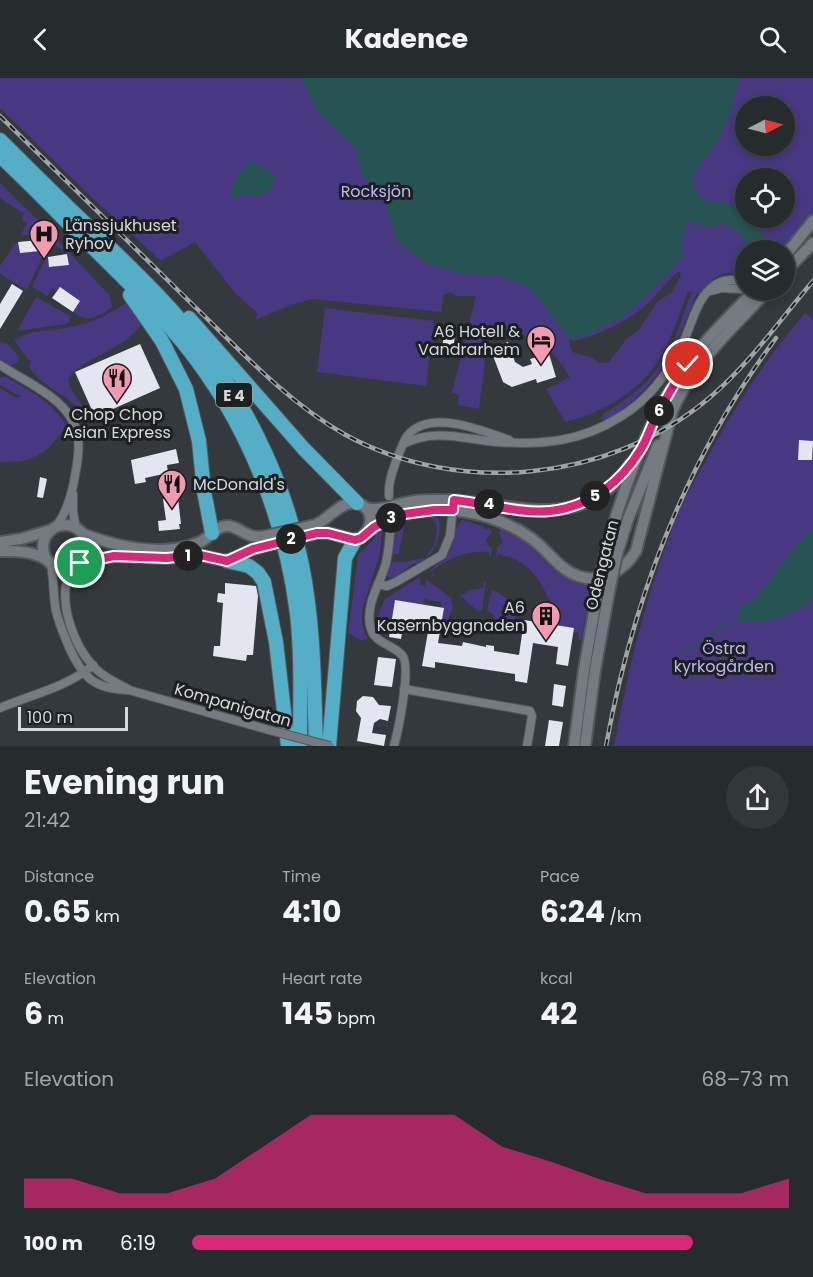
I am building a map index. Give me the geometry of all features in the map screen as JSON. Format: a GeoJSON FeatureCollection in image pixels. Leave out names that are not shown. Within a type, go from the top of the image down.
{"type":"FeatureCollection","features":[{"type":"Feature","properties":{"kind":"highway","name":"E 4"},"geometry":{"type":"LineString","coordinates":[[0,140],[129,266],[184,326],[216,367],[259,439],[280,489],[297,544],[308,601],[313,658],[316,746]]}},
{"type":"Feature","properties":{"kind":"highway","name":"E 4"},"geometry":{"type":"LineString","coordinates":[[0,156],[156,312],[196,360],[234,420],[258,467],[282,538],[294,594],[300,650],[300,746]]}},
{"type":"Feature","properties":{"kind":"highway"},"geometry":{"type":"LineString","coordinates":[[92,247],[152,326],[181,378],[197,428],[211,534]]}},
{"type":"Feature","properties":{"kind":"highway"},"geometry":{"type":"LineString","coordinates":[[129,266],[162,291],[186,314],[304,448],[361,506]]}},
{"type":"Feature","properties":{"kind":"highway"},"geometry":{"type":"LineString","coordinates":[[329,746],[345,558],[355,540]]}},
{"type":"Feature","properties":{"kind":"highway"},"geometry":{"type":"LineString","coordinates":[[221,560],[249,566],[264,582],[276,642],[288,746]]}},
{"type":"Feature","properties":{"kind":"street"},"geometry":{"type":"LineString","coordinates":[[795,243],[813,221]]}},
{"type":"Feature","properties":{"kind":"street"},"geometry":{"type":"LineString","coordinates":[[795,262],[813,243]]}},
{"type":"Feature","properties":{"kind":"street"},"geometry":{"type":"LineString","coordinates":[[403,444],[415,438],[442,434],[498,442],[533,443],[562,441],[590,432],[622,416],[651,392],[662,379],[683,344],[706,292],[716,284],[735,281]]}},
{"type":"Feature","properties":{"kind":"street"},"geometry":{"type":"LineString","coordinates":[[706,292],[722,288],[735,289]]}},
{"type":"Feature","properties":{"kind":"street","name":"Odengatan"},"geometry":{"type":"LineString","coordinates":[[574,746],[584,670],[604,558],[613,525],[642,448],[674,383],[704,344],[745,300]]}},
{"type":"Feature","properties":{"kind":"street","name":"Odengatan"},"geometry":{"type":"LineString","coordinates":[[585,746],[609,592],[617,554],[637,496],[673,408],[704,361],[758,300]]}},
{"type":"Feature","properties":{"kind":"street"},"geometry":{"type":"LineString","coordinates":[[0,365],[53,398],[70,415],[78,440],[73,486],[73,512],[87,549],[76,566]]}},
{"type":"Feature","properties":{"kind":"street"},"geometry":{"type":"LineString","coordinates":[[316,529],[355,540],[390,518],[401,514],[454,505],[504,522],[519,530],[534,540],[561,566],[577,576],[590,578],[618,572],[633,557],[640,542],[673,408]]}},
{"type":"Feature","properties":{"kind":"street"},"geometry":{"type":"LineString","coordinates":[[389,496],[390,478],[403,444],[414,430],[432,422],[481,431],[513,441]]}},
{"type":"Feature","properties":{"kind":"street"},"geometry":{"type":"LineString","coordinates":[[0,551],[36,554],[57,568],[76,566],[114,556],[166,558],[200,555],[221,560],[253,549],[267,541],[316,529],[342,506],[382,509],[415,501],[550,511],[589,500],[614,483],[642,448]]}},
{"type":"Feature","properties":{"kind":"street"},"geometry":{"type":"LineString","coordinates":[[73,486],[65,511],[43,544],[49,562],[59,620],[70,649],[83,673]]}},
{"type":"Feature","properties":{"kind":"street"},"geometry":{"type":"LineString","coordinates":[[378,584],[387,586],[396,582],[442,555],[450,536],[454,505]]}},
{"type":"Feature","properties":{"kind":"street"},"geometry":{"type":"LineString","coordinates":[[361,506],[371,518],[369,531]]}},
{"type":"Feature","properties":{"kind":"street"},"geometry":{"type":"LineString","coordinates":[[391,521],[386,560],[369,610],[370,627],[378,640],[395,650],[405,660],[404,689],[394,746]]}},
{"type":"Feature","properties":{"kind":"street"},"geometry":{"type":"LineString","coordinates":[[0,542],[21,539],[69,525],[112,545],[161,549],[200,542],[216,529],[225,526],[250,537],[267,541]]}},
{"type":"Feature","properties":{"kind":"street"},"geometry":{"type":"LineString","coordinates":[[211,534],[210,548],[221,560]]}},
{"type":"Feature","properties":{"kind":"street","name":"Kompanigatan"},"geometry":{"type":"LineString","coordinates":[[76,566],[64,585],[66,612],[82,650],[93,665],[109,679],[129,690]]}},
{"type":"Feature","properties":{"kind":"street"},"geometry":{"type":"LineString","coordinates":[[0,708],[83,673],[93,665]]}},
{"type":"Feature","properties":{"kind":"street","name":"Kompanigatan"},"geometry":{"type":"LineString","coordinates":[[83,673],[96,684],[106,688],[129,690],[329,746]]}},
{"type":"Feature","properties":{"kind":"street"},"geometry":{"type":"LineString","coordinates":[[404,689],[530,711],[532,716],[527,746]]}},
{"type":"Feature","properties":{"kind":"green space","name":"Rocksjön"},"geometry":{"type":"Polygon","coordinates":[[[0,78],[813,78],[813,214],[792,240],[767,240],[756,228],[795,228],[795,168],[735,168],[735,210],[725,202],[719,203],[735,217],[735,228],[747,228],[761,240],[735,240],[735,273],[719,276],[700,295],[697,293],[681,333],[664,366],[640,394],[606,421],[601,419],[603,414],[636,391],[662,363],[674,340],[692,292],[688,291],[662,355],[649,374],[617,401],[591,414],[565,422],[546,389],[570,377],[551,352],[524,336],[518,326],[514,335],[488,337],[479,409],[458,405],[459,395],[452,393],[476,296],[456,296],[452,292],[443,295],[441,312],[311,299],[256,320],[257,313],[236,294],[195,242],[161,261],[0,108],[0,78]],[[679,271],[649,302],[624,321],[594,335],[573,341],[570,339],[572,350],[599,363],[609,362],[627,338],[638,331],[657,302],[672,292],[681,275],[679,271]]]}},
{"type":"Feature","properties":{"kind":"green space"},"geometry":{"type":"Polygon","coordinates":[[[0,183],[110,296],[112,307],[93,318],[84,317],[73,312],[80,301],[60,288],[57,291],[52,288],[47,296],[32,287],[46,257],[49,256],[50,267],[69,265],[68,254],[39,235],[21,235],[27,223],[22,220],[24,214],[0,198],[0,183]]]}},
{"type":"Feature","properties":{"kind":"green space"},"geometry":{"type":"Polygon","coordinates":[[[18,242],[20,253],[40,251],[43,255],[27,290],[0,274],[0,266],[18,242]]]}},
{"type":"Feature","properties":{"kind":"green space"},"geometry":{"type":"Polygon","coordinates":[[[36,297],[70,316],[70,321],[66,324],[17,331],[36,297]]]}},
{"type":"Feature","properties":{"kind":"green space"},"geometry":{"type":"Polygon","coordinates":[[[127,303],[141,324],[124,341],[81,366],[68,380],[87,420],[74,404],[35,375],[29,367],[31,361],[14,340],[29,333],[87,323],[127,303]]]}},
{"type":"Feature","properties":{"kind":"green space"},"geometry":{"type":"Polygon","coordinates":[[[325,308],[434,321],[426,386],[317,372],[325,308]]]}},
{"type":"Feature","properties":{"kind":"green space","name":"Östra kyrkogården"},"geometry":{"type":"Polygon","coordinates":[[[805,313],[813,320],[813,746],[614,746],[639,632],[655,576],[678,513],[739,402],[805,313]]]}},
{"type":"Feature","properties":{"kind":"green space"},"geometry":{"type":"Polygon","coordinates":[[[0,342],[14,351],[19,358],[17,363],[10,366],[0,359],[0,342]]]}},
{"type":"Feature","properties":{"kind":"green space"},"geometry":{"type":"Polygon","coordinates":[[[5,376],[47,402],[66,425],[47,450],[31,459],[0,462],[0,388],[16,398],[22,396],[0,385],[0,378],[5,376]]]}},
{"type":"Feature","properties":{"kind":"green space"},"geometry":{"type":"Polygon","coordinates":[[[432,514],[439,519],[440,529],[436,544],[428,557],[426,556],[435,541],[436,523],[431,518],[418,516],[405,521],[399,553],[404,555],[393,554],[394,519],[400,522],[405,516],[432,514]]]}},
{"type":"Feature","properties":{"kind":"green space"},"geometry":{"type":"Polygon","coordinates":[[[463,520],[483,526],[486,530],[489,528],[492,532],[486,540],[492,549],[490,558],[489,552],[473,552],[459,556],[432,571],[435,576],[433,576],[431,569],[447,555],[457,526],[463,520]]]}},
{"type":"Feature","properties":{"kind":"green space"},"geometry":{"type":"Polygon","coordinates":[[[383,525],[380,553],[362,610],[363,628],[368,638],[362,641],[348,633],[358,555],[375,538],[376,530],[383,525]]]}},
{"type":"Feature","properties":{"kind":"green space"},"geometry":{"type":"Polygon","coordinates":[[[500,529],[520,538],[560,575],[580,584],[592,584],[581,640],[579,641],[578,632],[573,633],[573,628],[532,621],[533,615],[555,610],[534,574],[528,568],[520,562],[498,554],[496,559],[497,547],[503,542],[499,534],[500,529]]]}},
{"type":"Feature","properties":{"kind":"green space"},"geometry":{"type":"Polygon","coordinates":[[[423,558],[425,561],[410,566],[399,577],[389,578],[386,575],[390,562],[406,562],[423,558]]]}},
{"type":"Feature","properties":{"kind":"green space"},"geometry":{"type":"Polygon","coordinates":[[[418,578],[421,579],[420,585],[425,586],[426,579],[451,598],[453,608],[447,621],[442,621],[441,602],[424,599],[423,605],[391,630],[381,627],[377,618],[385,599],[418,578]]]}},
{"type":"Feature","properties":{"kind":"green space"},"geometry":{"type":"Polygon","coordinates":[[[486,582],[482,610],[478,611],[460,596],[470,590],[483,588],[486,582]]]}},
{"type":"Feature","properties":{"kind":"green space"},"geometry":{"type":"Polygon","coordinates":[[[493,583],[492,590],[504,596],[512,605],[516,622],[515,629],[497,626],[494,615],[487,611],[493,583]]]}},
{"type":"Feature","properties":{"kind":"shaded area","name":"Rocksjön"},"geometry":{"type":"Polygon","coordinates":[[[301,78],[740,78],[724,127],[696,172],[693,183],[699,195],[705,199],[711,202],[725,202],[735,209],[735,228],[757,228],[767,240],[744,240],[724,223],[709,228],[688,220],[682,238],[681,260],[677,261],[675,266],[623,316],[586,335],[570,339],[529,287],[497,275],[462,274],[424,262],[396,240],[384,198],[360,172],[357,150],[318,113],[301,78]]]}},
{"type":"Feature","properties":{"kind":"shaded area"},"geometry":{"type":"Polygon","coordinates":[[[250,162],[270,171],[274,175],[274,185],[263,195],[242,194],[237,199],[231,198],[236,178],[250,162]]]}},
{"type":"Feature","properties":{"kind":"shaded area"},"geometry":{"type":"Polygon","coordinates":[[[813,527],[813,600],[777,619],[757,622],[737,620],[740,612],[738,610],[759,595],[813,527]]]}},
{"type":"Feature","properties":{"kind":"building"},"geometry":{"type":"Polygon","coordinates":[[[39,240],[40,251],[20,253],[18,242],[39,240]]]}},
{"type":"Feature","properties":{"kind":"building"},"geometry":{"type":"Polygon","coordinates":[[[67,254],[69,265],[49,267],[48,257],[67,254]]]}},
{"type":"Feature","properties":{"kind":"building"},"geometry":{"type":"Polygon","coordinates":[[[12,284],[23,291],[0,329],[0,304],[12,284]]]}},
{"type":"Feature","properties":{"kind":"building"},"geometry":{"type":"Polygon","coordinates":[[[60,287],[80,301],[73,312],[52,298],[60,287]]]}},
{"type":"Feature","properties":{"kind":"building"},"geometry":{"type":"Polygon","coordinates":[[[445,326],[456,328],[453,350],[442,349],[445,326]]]}},
{"type":"Feature","properties":{"kind":"building","name":"A6 Hotell & Vandrarhem"},"geometry":{"type":"Polygon","coordinates":[[[508,342],[515,362],[523,367],[532,364],[530,359],[549,354],[556,377],[537,383],[536,379],[512,387],[503,382],[490,348],[508,342]]]}},
{"type":"Feature","properties":{"kind":"building"},"geometry":{"type":"Polygon","coordinates":[[[140,344],[160,388],[95,417],[75,372],[140,344]]]}},
{"type":"Feature","properties":{"kind":"building"},"geometry":{"type":"Polygon","coordinates":[[[799,440],[813,441],[812,460],[798,460],[799,440]]]}},
{"type":"Feature","properties":{"kind":"building"},"geometry":{"type":"Polygon","coordinates":[[[176,449],[179,463],[167,465],[168,473],[145,478],[146,482],[135,484],[131,460],[176,449]]]}},
{"type":"Feature","properties":{"kind":"building"},"geometry":{"type":"Polygon","coordinates":[[[40,477],[47,479],[43,498],[37,497],[40,477]]]}},
{"type":"Feature","properties":{"kind":"building","name":"McDonald's"},"geometry":{"type":"Polygon","coordinates":[[[178,498],[180,529],[159,531],[158,521],[166,520],[163,499],[178,498]]]}},
{"type":"Feature","properties":{"kind":"building"},"geometry":{"type":"Polygon","coordinates":[[[225,583],[256,586],[258,596],[253,655],[247,655],[246,661],[213,656],[214,646],[220,646],[223,603],[217,602],[218,593],[225,594],[225,583]]]}},
{"type":"Feature","properties":{"kind":"building","name":"A6 Kasernbyggnaden"},"geometry":{"type":"Polygon","coordinates":[[[395,600],[444,608],[438,643],[462,646],[463,642],[486,647],[486,645],[494,646],[494,651],[519,655],[524,620],[574,628],[568,666],[556,664],[558,647],[533,643],[527,683],[515,681],[515,674],[435,662],[435,668],[422,666],[429,626],[404,622],[401,639],[389,637],[395,600]]]}},
{"type":"Feature","properties":{"kind":"building"},"geometry":{"type":"Polygon","coordinates":[[[378,657],[396,659],[392,687],[374,685],[378,657]]]}},
{"type":"Feature","properties":{"kind":"building"},"geometry":{"type":"Polygon","coordinates":[[[554,684],[566,686],[563,707],[552,705],[554,684]]]}},
{"type":"Feature","properties":{"kind":"building"},"geometry":{"type":"Polygon","coordinates":[[[363,696],[373,697],[379,705],[391,706],[388,721],[380,719],[374,723],[372,733],[386,735],[384,746],[357,741],[361,718],[356,711],[357,701],[363,696]]]}},
{"type":"Feature","properties":{"kind":"building"},"geometry":{"type":"Polygon","coordinates":[[[549,720],[563,722],[559,746],[545,746],[549,720]]]}},
{"type":"Feature","properties":{"kind":"waterway"},"geometry":{"type":"LineString","coordinates":[[685,654],[722,626],[737,620]]}},
{"type":"Feature","properties":{"kind":"railway"},"geometry":{"type":"LineString","coordinates":[[0,116],[283,391],[344,434],[388,454],[435,467],[483,472],[531,471],[579,463],[625,448],[668,427],[723,386],[750,358],[813,281]]}},
{"type":"Feature","properties":{"kind":"railway"},"geometry":{"type":"LineString","coordinates":[[606,746],[631,637],[667,532],[715,432],[744,384],[776,338]]}},
{"type":"Feature","properties":{"kind":"place","name":"Länssjukhuset Ryhov"},"geometry":{"type":"Point","coordinates":[44,260]}},
{"type":"Feature","properties":{"kind":"place","name":"A6 Hotell & Vandrarhem"},"geometry":{"type":"Point","coordinates":[541,366]}},
{"type":"Feature","properties":{"kind":"place","name":"Chop Chop Asian Express"},"geometry":{"type":"Point","coordinates":[117,404]}},
{"type":"Feature","properties":{"kind":"place","name":"McDonald's"},"geometry":{"type":"Point","coordinates":[172,510]}},
{"type":"Feature","properties":{"kind":"place","name":"A6 Kasernbyggnaden"},"geometry":{"type":"Point","coordinates":[546,642]}},
{"type":"Feature","properties":{"kind":"route"},"geometry":{"type":"LineString","coordinates":[[80,563],[114,556],[179,558],[200,555],[227,561],[253,549],[317,533],[335,534],[344,539],[355,540],[397,515],[453,510],[454,500],[534,511],[550,511],[576,505],[602,492],[625,471],[642,448],[674,383],[688,364]]}}]}
